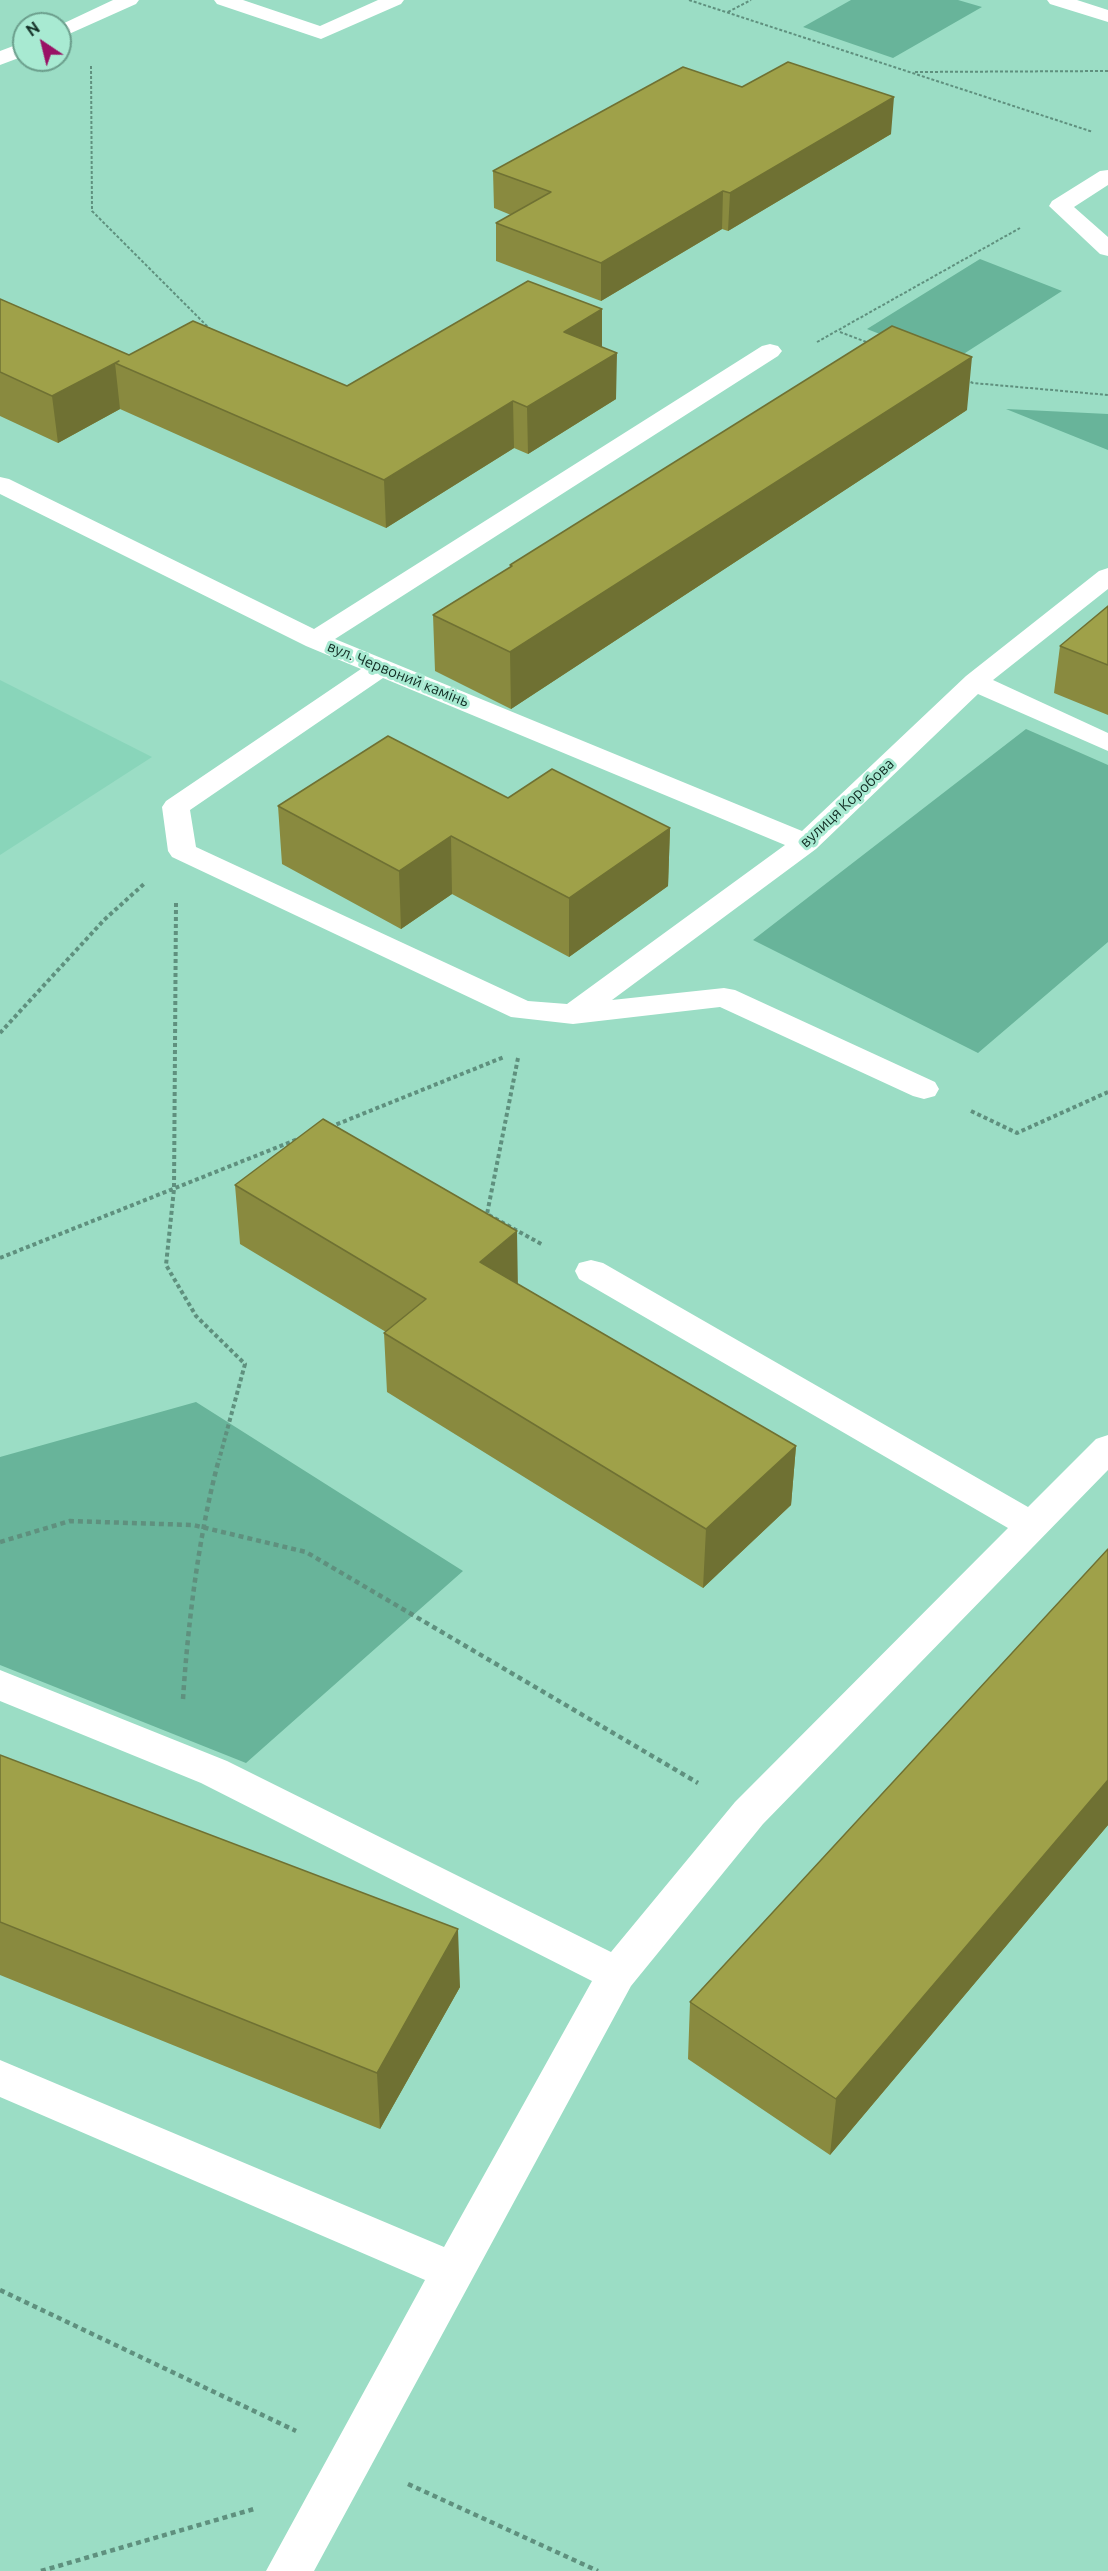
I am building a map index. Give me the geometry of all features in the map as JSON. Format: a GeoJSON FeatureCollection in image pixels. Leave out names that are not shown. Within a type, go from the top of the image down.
{"type":"FeatureCollection","features":[{"type":"Feature","properties":{"kind":"street"},"geometry":{"type":"LineString","coordinates":[[72,26],[129,0]]}},
{"type":"Feature","properties":{"kind":"street"},"geometry":{"type":"LineString","coordinates":[[224,0],[321,33],[394,0]]}},
{"type":"Feature","properties":{"kind":"street"},"geometry":{"type":"LineString","coordinates":[[1057,0],[1108,16]]}},
{"type":"Feature","properties":{"kind":"street"},"geometry":{"type":"LineString","coordinates":[[1108,176],[1060,206],[1108,249]]}},
{"type":"Feature","properties":{"kind":"street"},"geometry":{"type":"LineString","coordinates":[[315,640],[770,351]]}},
{"type":"Feature","properties":{"kind":"street","name":"вул. Червоний камінь"},"geometry":{"type":"LineString","coordinates":[[0,484],[315,640],[806,843]]}},
{"type":"Feature","properties":{"kind":"street","name":"вулиця Коробова"},"geometry":{"type":"LineString","coordinates":[[573,1014],[806,843],[975,682],[1108,576]]}},
{"type":"Feature","properties":{"kind":"street"},"geometry":{"type":"LineString","coordinates":[[381,667],[176,807],[179,853],[522,1010],[573,1014],[724,997],[924,1089]]}},
{"type":"Feature","properties":{"kind":"street"},"geometry":{"type":"LineString","coordinates":[[975,682],[1108,743]]}},
{"type":"Feature","properties":{"kind":"street"},"geometry":{"type":"LineString","coordinates":[[591,1271],[1033,1526]]}},
{"type":"Feature","properties":{"kind":"street"},"geometry":{"type":"LineString","coordinates":[[289,2571],[617,1974],[749,1813],[1108,1448]]}},
{"type":"Feature","properties":{"kind":"street"},"geometry":{"type":"LineString","coordinates":[[0,1685],[214,1773],[617,1974]]}},
{"type":"Feature","properties":{"kind":"street"},"geometry":{"type":"LineString","coordinates":[[0,2078],[453,2271]]}},
{"type":"Feature","properties":{"kind":"path"},"geometry":{"type":"LineString","coordinates":[[689,0],[1097,133]]}},
{"type":"Feature","properties":{"kind":"path"},"geometry":{"type":"LineString","coordinates":[[727,12],[751,0]]}},
{"type":"Feature","properties":{"kind":"path"},"geometry":{"type":"LineString","coordinates":[[91,17],[92,211],[212,331]]}},
{"type":"Feature","properties":{"kind":"path"},"geometry":{"type":"LineString","coordinates":[[911,73],[1108,71]]}},
{"type":"Feature","properties":{"kind":"path"},"geometry":{"type":"LineString","coordinates":[[770,351],[824,340],[1060,206]]}},
{"type":"Feature","properties":{"kind":"path"},"geometry":{"type":"LineString","coordinates":[[839,332],[873,345]]}},
{"type":"Feature","properties":{"kind":"path"},"geometry":{"type":"LineString","coordinates":[[962,379],[973,383],[1108,395]]}},
{"type":"Feature","properties":{"kind":"path"},"geometry":{"type":"LineString","coordinates":[[0,1033],[104,920],[179,853]]}},
{"type":"Feature","properties":{"kind":"path"},"geometry":{"type":"LineString","coordinates":[[179,853],[174,1189],[166,1265],[196,1316],[245,1364],[211,1488],[204,1528],[187,1642],[179,1758]]}},
{"type":"Feature","properties":{"kind":"path"},"geometry":{"type":"LineString","coordinates":[[319,1131],[519,1051],[573,1014]]}},
{"type":"Feature","properties":{"kind":"path"},"geometry":{"type":"LineString","coordinates":[[519,1051],[487,1214],[591,1271]]}},
{"type":"Feature","properties":{"kind":"path"},"geometry":{"type":"LineString","coordinates":[[924,1089],[1017,1133],[1108,1092]]}},
{"type":"Feature","properties":{"kind":"path"},"geometry":{"type":"LineString","coordinates":[[0,1258],[307,1136]]}},
{"type":"Feature","properties":{"kind":"path"},"geometry":{"type":"LineString","coordinates":[[0,1542],[70,1521],[193,1525],[306,1552],[749,1813]]}},
{"type":"Feature","properties":{"kind":"path"},"geometry":{"type":"LineString","coordinates":[[0,2290],[351,2457]]}},
{"type":"Feature","properties":{"kind":"shaded area"},"geometry":{"type":"Polygon","coordinates":[[[851,0],[958,0],[982,7],[893,58],[803,27],[851,0]]]}},
{"type":"Feature","properties":{"kind":"shaded area"},"geometry":{"type":"Polygon","coordinates":[[[980,259],[1062,291],[951,362],[867,329],[980,259]]]}},
{"type":"Feature","properties":{"kind":"shaded area"},"geometry":{"type":"Polygon","coordinates":[[[1006,409],[1108,414],[1108,450],[1006,409]]]}},
{"type":"Feature","properties":{"kind":"shaded area"},"geometry":{"type":"Polygon","coordinates":[[[0,680],[152,757],[0,855],[0,680]]]}},
{"type":"Feature","properties":{"kind":"shaded area"},"geometry":{"type":"Polygon","coordinates":[[[1026,729],[1108,765],[1108,942],[978,1053],[753,940],[1026,729]]]}},
{"type":"Feature","properties":{"kind":"shaded area"},"geometry":{"type":"Polygon","coordinates":[[[196,1402],[463,1571],[246,1763],[0,1665],[0,1457],[196,1402]]]}},
{"type":"Feature","properties":{"kind":"building"},"geometry":{"type":"Polygon","coordinates":[[[788,62],[894,97],[730,193],[723,191],[601,263],[496,223],[551,192],[493,171],[683,67],[742,87],[788,62]]]}},
{"type":"Feature","properties":{"kind":"building"},"geometry":{"type":"Polygon","coordinates":[[[528,281],[602,309],[564,332],[617,353],[527,407],[513,401],[384,480],[115,363],[52,396],[0,372],[0,299],[129,355],[193,321],[347,386],[528,281]]]}},
{"type":"Feature","properties":{"kind":"building"},"geometry":{"type":"Polygon","coordinates":[[[892,326],[972,357],[510,652],[433,615],[512,566],[510,565],[892,326]]]}},
{"type":"Feature","properties":{"kind":"building"},"geometry":{"type":"Polygon","coordinates":[[[1108,606],[1108,665],[1060,646],[1108,606]]]}},
{"type":"Feature","properties":{"kind":"building"},"geometry":{"type":"Polygon","coordinates":[[[388,736],[508,798],[552,769],[670,828],[569,898],[451,836],[399,871],[278,806],[388,736]]]}},
{"type":"Feature","properties":{"kind":"building"},"geometry":{"type":"Polygon","coordinates":[[[323,1119],[517,1231],[480,1262],[796,1446],[706,1529],[384,1333],[426,1299],[235,1185],[323,1119]]]}},
{"type":"Feature","properties":{"kind":"building"},"geometry":{"type":"Polygon","coordinates":[[[1108,1549],[1108,1780],[836,2099],[690,2002],[1108,1549]]]}},
{"type":"Feature","properties":{"kind":"building"},"geometry":{"type":"Polygon","coordinates":[[[0,1755],[458,1929],[377,2073],[0,1922],[0,1755]]]}}]}
